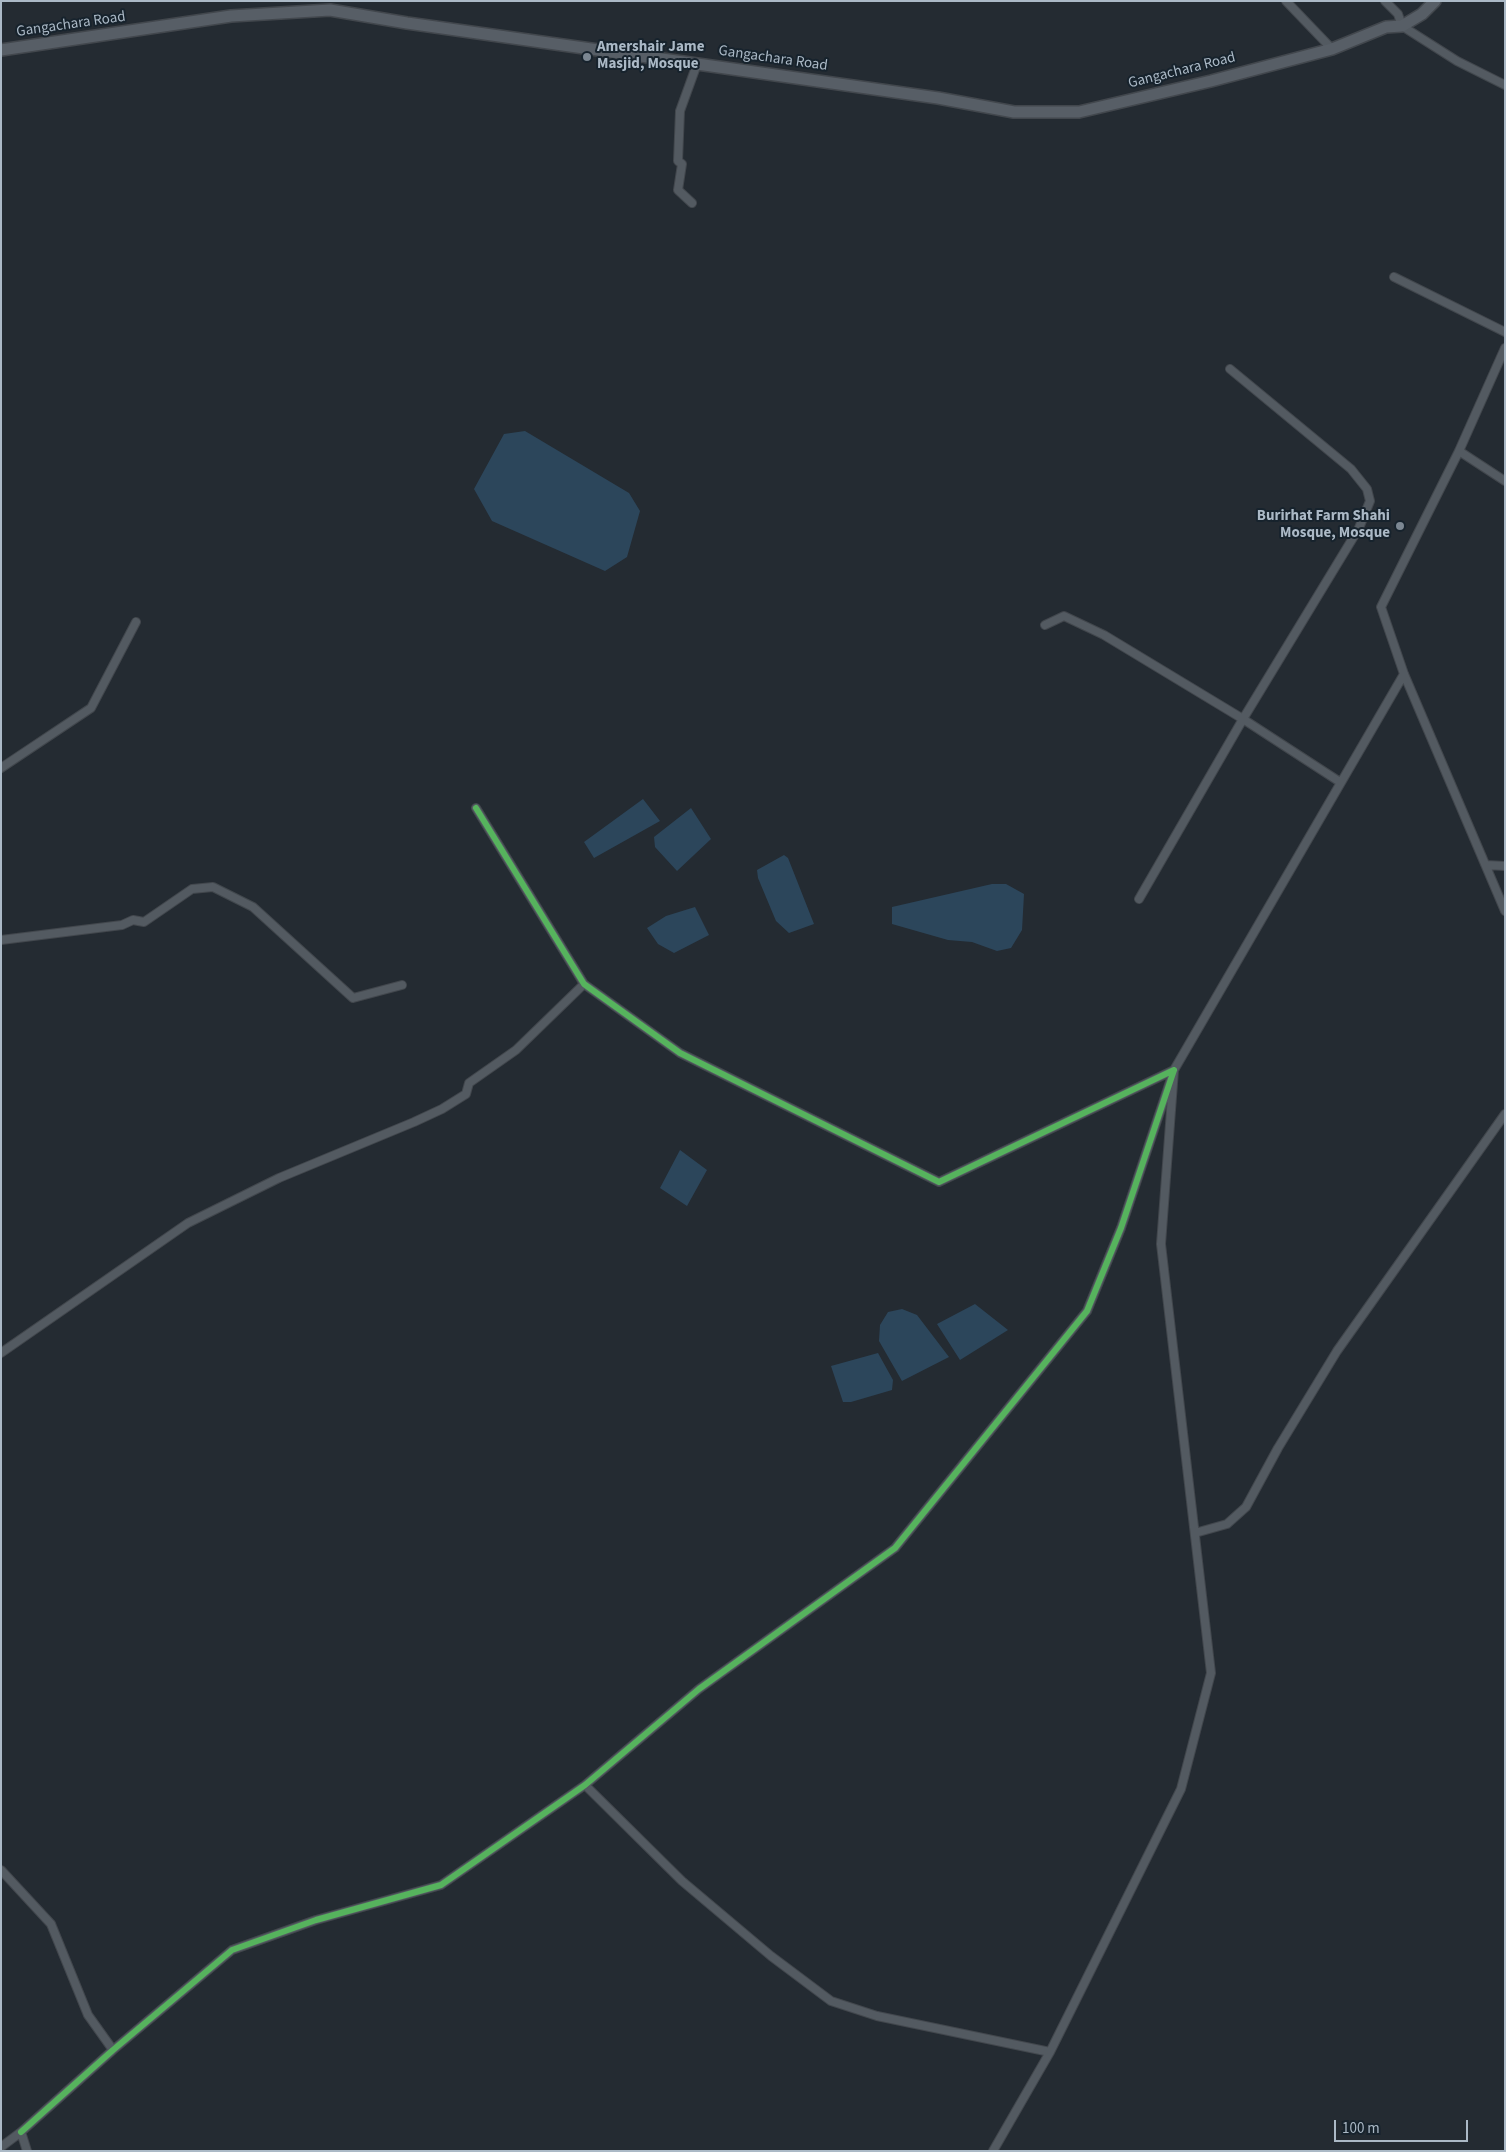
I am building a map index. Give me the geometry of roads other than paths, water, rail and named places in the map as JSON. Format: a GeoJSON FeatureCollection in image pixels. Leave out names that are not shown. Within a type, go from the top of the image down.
{"type":"FeatureCollection","features":[{"type":"Feature","properties":{"kind":"main road","name":"Gangachara Road"},"geometry":{"type":"LineString","coordinates":[[1,50],[231,16],[330,6],[698,64],[938,98],[1014,112],[1080,112],[1211,81],[1332,49],[1386,27],[1402,26],[1422,14],[1435,1]]}},
{"type":"Feature","properties":{"kind":"street"},"geometry":{"type":"LineString","coordinates":[[1286,1],[1332,49]]}},
{"type":"Feature","properties":{"kind":"street"},"geometry":{"type":"LineString","coordinates":[[1385,1],[1398,14],[1402,26],[1458,61],[1505,85]]}},
{"type":"Feature","properties":{"kind":"street"},"geometry":{"type":"LineString","coordinates":[[692,203],[678,190],[682,164],[678,161],[678,151],[680,111],[698,64]]}},
{"type":"Feature","properties":{"kind":"street"},"geometry":{"type":"LineString","coordinates":[[1394,277],[1505,332]]}},
{"type":"Feature","properties":{"kind":"street"},"geometry":{"type":"LineString","coordinates":[[1505,348],[1459,450],[1381,607],[1404,674],[1505,911]]}},
{"type":"Feature","properties":{"kind":"street"},"geometry":{"type":"LineString","coordinates":[[1139,900],[1243,718],[1360,528],[1370,502],[1367,489],[1352,469],[1230,369]]}},
{"type":"Feature","properties":{"kind":"street"},"geometry":{"type":"LineString","coordinates":[[1459,450],[1505,481]]}},
{"type":"Feature","properties":{"kind":"street"},"geometry":{"type":"LineString","coordinates":[[1045,625],[1064,616],[1104,635],[1243,718],[1340,782]]}},
{"type":"Feature","properties":{"kind":"street"},"geometry":{"type":"LineString","coordinates":[[1,768],[91,708],[136,622]]}},
{"type":"Feature","properties":{"kind":"street"},"geometry":{"type":"LineString","coordinates":[[1,2147],[21,2132],[232,1950],[316,1920],[442,1885],[585,1785],[699,1689],[895,1548],[1087,1311],[1122,1228],[1174,1070],[1404,674]]}},
{"type":"Feature","properties":{"kind":"street"},"geometry":{"type":"LineString","coordinates":[[476,808],[584,984],[680,1053],[939,1182],[1174,1070]]}},
{"type":"Feature","properties":{"kind":"street"},"geometry":{"type":"LineString","coordinates":[[1486,866],[1505,866]]}},
{"type":"Feature","properties":{"kind":"street"},"geometry":{"type":"LineString","coordinates":[[1,940],[122,925],[133,920],[144,922],[192,889],[213,887],[253,907],[353,998],[402,985]]}},
{"type":"Feature","properties":{"kind":"street"},"geometry":{"type":"LineString","coordinates":[[1,1353],[188,1224],[279,1178],[421,1119],[466,1094],[469,1083],[516,1050],[584,984]]}},
{"type":"Feature","properties":{"kind":"street"},"geometry":{"type":"LineString","coordinates":[[993,2151],[1050,2052],[1181,1789],[1212,1673],[1161,1244],[1174,1070]]}},
{"type":"Feature","properties":{"kind":"street"},"geometry":{"type":"LineString","coordinates":[[1195,1532],[1227,1524],[1246,1507],[1278,1448],[1337,1351],[1505,1114]]}},
{"type":"Feature","properties":{"kind":"street"},"geometry":{"type":"LineString","coordinates":[[585,1785],[682,1882],[771,1956],[831,2001],[877,2016],[1050,2052]]}},
{"type":"Feature","properties":{"kind":"street"},"geometry":{"type":"LineString","coordinates":[[1,1870],[50,1924],[88,2015],[114,2050]]}},
{"type":"Feature","properties":{"kind":"street"},"geometry":{"type":"LineString","coordinates":[[21,2132],[27,2151]]}},
{"type":"Feature","properties":{"kind":"water"},"geometry":{"type":"Polygon","coordinates":[[[525,431],[629,493],[640,511],[627,557],[605,571],[492,521],[474,489],[504,434],[525,431]]]}},
{"type":"Feature","properties":{"kind":"water"},"geometry":{"type":"Polygon","coordinates":[[[643,799],[660,821],[594,858],[584,842],[643,799]]]}},
{"type":"Feature","properties":{"kind":"water"},"geometry":{"type":"Polygon","coordinates":[[[691,808],[711,839],[677,871],[655,847],[654,837],[691,808]]]}},
{"type":"Feature","properties":{"kind":"water"},"geometry":{"type":"Polygon","coordinates":[[[784,855],[788,858],[814,924],[789,933],[776,921],[758,878],[757,870],[784,855]]]}},
{"type":"Feature","properties":{"kind":"water"},"geometry":{"type":"Polygon","coordinates":[[[992,884],[1006,884],[1024,894],[1022,930],[1011,948],[997,951],[972,942],[948,940],[892,924],[892,907],[992,884]]]}},
{"type":"Feature","properties":{"kind":"water"},"geometry":{"type":"Polygon","coordinates":[[[695,907],[709,935],[674,953],[658,944],[647,928],[666,916],[695,907]]]}},
{"type":"Feature","properties":{"kind":"water"},"geometry":{"type":"Polygon","coordinates":[[[680,1150],[707,1170],[687,1206],[660,1188],[680,1150]]]}},
{"type":"Feature","properties":{"kind":"water"},"geometry":{"type":"Polygon","coordinates":[[[975,1304],[1008,1330],[960,1360],[937,1324],[975,1304]]]}},
{"type":"Feature","properties":{"kind":"water"},"geometry":{"type":"Polygon","coordinates":[[[902,1309],[917,1315],[949,1357],[902,1381],[879,1341],[880,1325],[888,1312],[902,1309]]]}},
{"type":"Feature","properties":{"kind":"water"},"geometry":{"type":"Polygon","coordinates":[[[878,1353],[893,1380],[892,1390],[851,1402],[843,1402],[831,1366],[878,1353]]]}},
{"type":"Feature","properties":{"kind":"place","name":"Amershair Jame Masjid, Mosque"},"geometry":{"type":"Point","coordinates":[587,57]}},
{"type":"Feature","properties":{"kind":"place","name":"Burirhat Farm Shahi Mosque, Mosque"},"geometry":{"type":"Point","coordinates":[1400,526]}}]}
